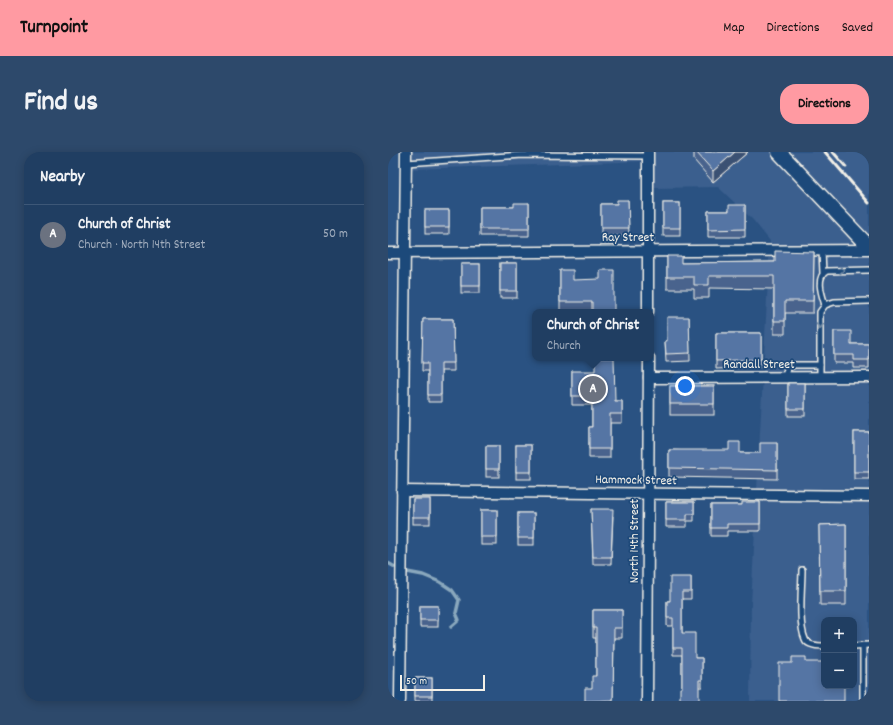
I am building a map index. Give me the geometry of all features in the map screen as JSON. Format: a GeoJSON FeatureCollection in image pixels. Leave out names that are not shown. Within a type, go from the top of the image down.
{"type":"FeatureCollection","features":[{"type":"Feature","properties":{"kind":"main road"},"geometry":{"type":"LineString","coordinates":[[779,152],[869,247]]}},
{"type":"Feature","properties":{"kind":"street"},"geometry":{"type":"LineString","coordinates":[[400,701],[406,152]]}},
{"type":"Feature","properties":{"kind":"street"},"geometry":{"type":"LineString","coordinates":[[648,154],[648,309]]}},
{"type":"Feature","properties":{"kind":"street","name":"Ray Street"},"geometry":{"type":"LineString","coordinates":[[388,253],[869,250]]}},
{"type":"Feature","properties":{"kind":"street","name":"North 14th Street"},"geometry":{"type":"LineString","coordinates":[[647,701],[649,361]]}},
{"type":"Feature","properties":{"kind":"street","name":"Randall Street"},"geometry":{"type":"LineString","coordinates":[[649,378],[869,377]]}},
{"type":"Feature","properties":{"kind":"street","name":"Hammock Street"},"geometry":{"type":"LineString","coordinates":[[402,491],[648,495],[869,496]]}},
{"type":"Feature","properties":{"kind":"lane"},"geometry":{"type":"LineString","coordinates":[[406,164],[538,155],[648,154]]}},
{"type":"Feature","properties":{"kind":"lane"},"geometry":{"type":"LineString","coordinates":[[822,251],[823,273],[820,278],[825,305]]}},
{"type":"Feature","properties":{"kind":"lane"},"geometry":{"type":"LineString","coordinates":[[823,273],[826,271],[869,270]]}},
{"type":"Feature","properties":{"kind":"lane"},"geometry":{"type":"LineString","coordinates":[[820,378],[820,312],[825,305],[834,302],[869,301]]}},
{"type":"Feature","properties":{"kind":"lane"},"geometry":{"type":"LineString","coordinates":[[785,378],[787,368],[794,366],[820,365]]}},
{"type":"Feature","properties":{"kind":"lane"},"geometry":{"type":"LineString","coordinates":[[802,570],[801,614],[805,639],[810,644],[821,646]]}},
{"type":"Feature","properties":{"kind":"lane"},"geometry":{"type":"LineString","coordinates":[[862,701],[863,645]]}},
{"type":"Feature","properties":{"kind":"lane"},"geometry":{"type":"LineString","coordinates":[[857,646],[869,645]]}},
{"type":"Feature","properties":{"kind":"shaded area"},"geometry":{"type":"Polygon","coordinates":[[[412,152],[869,152],[869,701],[750,701],[751,605],[770,241],[753,220],[718,187],[652,188],[651,161],[411,169],[412,152]]]}},
{"type":"Feature","properties":{"kind":"building"},"geometry":{"type":"Polygon","coordinates":[[[696,152],[735,152],[713,171],[696,152]]]}},
{"type":"Feature","properties":{"kind":"building"},"geometry":{"type":"Polygon","coordinates":[[[617,200],[628,200],[629,228],[601,228],[601,204],[617,204],[617,200]]]}},
{"type":"Feature","properties":{"kind":"building"},"geometry":{"type":"Polygon","coordinates":[[[514,203],[529,203],[529,229],[480,229],[480,207],[514,207],[514,203]]]}},
{"type":"Feature","properties":{"kind":"building"},"geometry":{"type":"Polygon","coordinates":[[[663,203],[680,203],[680,228],[663,228],[663,203]]]}},
{"type":"Feature","properties":{"kind":"building"},"geometry":{"type":"Polygon","coordinates":[[[729,205],[745,205],[745,229],[708,230],[708,211],[729,211],[729,205]]]}},
{"type":"Feature","properties":{"kind":"building"},"geometry":{"type":"Polygon","coordinates":[[[425,210],[449,210],[449,227],[425,227],[425,210]]]}},
{"type":"Feature","properties":{"kind":"building"},"geometry":{"type":"Polygon","coordinates":[[[775,251],[814,252],[813,301],[785,301],[785,321],[774,321],[774,276],[709,276],[709,285],[694,285],[694,277],[667,277],[667,256],[681,256],[681,263],[775,262],[775,251]]]}},
{"type":"Feature","properties":{"kind":"building"},"geometry":{"type":"Polygon","coordinates":[[[500,263],[517,263],[517,291],[500,291],[500,263]]]}},
{"type":"Feature","properties":{"kind":"building"},"geometry":{"type":"Polygon","coordinates":[[[461,264],[480,264],[480,286],[461,286],[461,264]]]}},
{"type":"Feature","properties":{"kind":"building"},"geometry":{"type":"Polygon","coordinates":[[[560,270],[573,270],[573,280],[600,279],[600,270],[614,270],[614,309],[592,309],[592,302],[560,302],[560,270]]]}},
{"type":"Feature","properties":{"kind":"building"},"geometry":{"type":"Polygon","coordinates":[[[667,317],[689,317],[690,353],[666,354],[665,341],[667,341],[667,317]]]}},
{"type":"Feature","properties":{"kind":"building"},"geometry":{"type":"Polygon","coordinates":[[[423,319],[453,319],[454,363],[441,363],[441,395],[428,395],[428,363],[422,363],[423,319]]]}},
{"type":"Feature","properties":{"kind":"building"},"geometry":{"type":"Polygon","coordinates":[[[834,331],[851,331],[851,344],[869,344],[869,360],[854,360],[854,355],[834,355],[834,331]]]}},
{"type":"Feature","properties":{"kind":"building"},"geometry":{"type":"Polygon","coordinates":[[[716,333],[761,333],[761,359],[716,361],[716,333]]]}},
{"type":"Feature","properties":{"kind":"building"},"geometry":{"type":"Polygon","coordinates":[[[595,361],[614,361],[615,401],[622,401],[622,414],[610,414],[610,449],[589,449],[589,427],[592,427],[592,396],[572,396],[572,371],[595,371],[595,361]]]}},
{"type":"Feature","properties":{"kind":"building"},"geometry":{"type":"Polygon","coordinates":[[[788,383],[805,383],[805,409],[788,409],[788,383]]]}},
{"type":"Feature","properties":{"kind":"building"},"geometry":{"type":"Polygon","coordinates":[[[670,386],[714,386],[714,404],[670,404],[670,386]]]}},
{"type":"Feature","properties":{"kind":"building"},"geometry":{"type":"Polygon","coordinates":[[[854,432],[869,432],[869,472],[854,472],[854,432]]]}},
{"type":"Feature","properties":{"kind":"building"},"geometry":{"type":"Polygon","coordinates":[[[729,442],[740,442],[740,453],[760,453],[760,443],[777,443],[777,470],[669,468],[669,450],[729,450],[729,442]]]}},
{"type":"Feature","properties":{"kind":"building"},"geometry":{"type":"Polygon","coordinates":[[[516,445],[531,445],[531,472],[516,472],[516,445]]]}},
{"type":"Feature","properties":{"kind":"building"},"geometry":{"type":"Polygon","coordinates":[[[486,446],[499,446],[499,469],[486,469],[486,446]]]}},
{"type":"Feature","properties":{"kind":"building"},"geometry":{"type":"Polygon","coordinates":[[[413,499],[430,499],[430,517],[413,517],[413,499]]]}},
{"type":"Feature","properties":{"kind":"building"},"geometry":{"type":"Polygon","coordinates":[[[666,502],[694,502],[694,514],[687,514],[687,520],[666,520],[666,502]]]}},
{"type":"Feature","properties":{"kind":"building"},"geometry":{"type":"Polygon","coordinates":[[[742,502],[760,502],[760,524],[727,524],[727,528],[711,528],[711,505],[742,505],[742,502]]]}},
{"type":"Feature","properties":{"kind":"building"},"geometry":{"type":"Polygon","coordinates":[[[591,509],[613,509],[611,557],[593,557],[591,509]]]}},
{"type":"Feature","properties":{"kind":"building"},"geometry":{"type":"Polygon","coordinates":[[[481,510],[497,510],[497,537],[481,537],[481,510]]]}},
{"type":"Feature","properties":{"kind":"building"},"geometry":{"type":"Polygon","coordinates":[[[518,513],[534,513],[534,538],[518,538],[518,513]]]}},
{"type":"Feature","properties":{"kind":"building"},"geometry":{"type":"Polygon","coordinates":[[[846,524],[846,591],[820,591],[819,525],[846,524]]]}},
{"type":"Feature","properties":{"kind":"building"},"geometry":{"type":"Polygon","coordinates":[[[670,577],[691,577],[691,592],[682,592],[682,633],[695,633],[695,658],[702,658],[702,680],[699,680],[699,701],[680,701],[680,688],[682,688],[682,648],[673,648],[673,618],[667,618],[667,601],[670,601],[670,577]]]}},
{"type":"Feature","properties":{"kind":"building"},"geometry":{"type":"Polygon","coordinates":[[[420,606],[438,606],[438,620],[420,620],[420,606]]]}},
{"type":"Feature","properties":{"kind":"building"},"geometry":{"type":"Polygon","coordinates":[[[593,610],[622,610],[622,628],[614,628],[613,700],[585,701],[585,688],[592,688],[592,676],[596,676],[596,628],[593,628],[593,610]]]}},
{"type":"Feature","properties":{"kind":"building"},"geometry":{"type":"Polygon","coordinates":[[[792,657],[806,657],[806,662],[821,662],[821,689],[844,689],[844,701],[779,701],[779,663],[792,663],[792,657]]]}},
{"type":"Feature","properties":{"kind":"building"},"geometry":{"type":"Polygon","coordinates":[[[415,678],[432,678],[432,696],[415,696],[415,678]]]}},
{"type":"Feature","properties":{"kind":"waterway"},"geometry":{"type":"LineString","coordinates":[[388,563],[402,571],[423,575],[440,582],[452,590],[459,600],[456,613],[459,620],[451,627]]}},
{"type":"Feature","properties":{"kind":"railway"},"geometry":{"type":"LineString","coordinates":[[825,152],[869,203]]}},
{"type":"Feature","properties":{"kind":"railway"},"geometry":{"type":"LineString","coordinates":[[833,152],[846,167]]}},
{"type":"Feature","properties":{"kind":"place","name":"Church of Christ"},"geometry":{"type":"Point","coordinates":[593,389]}}]}
